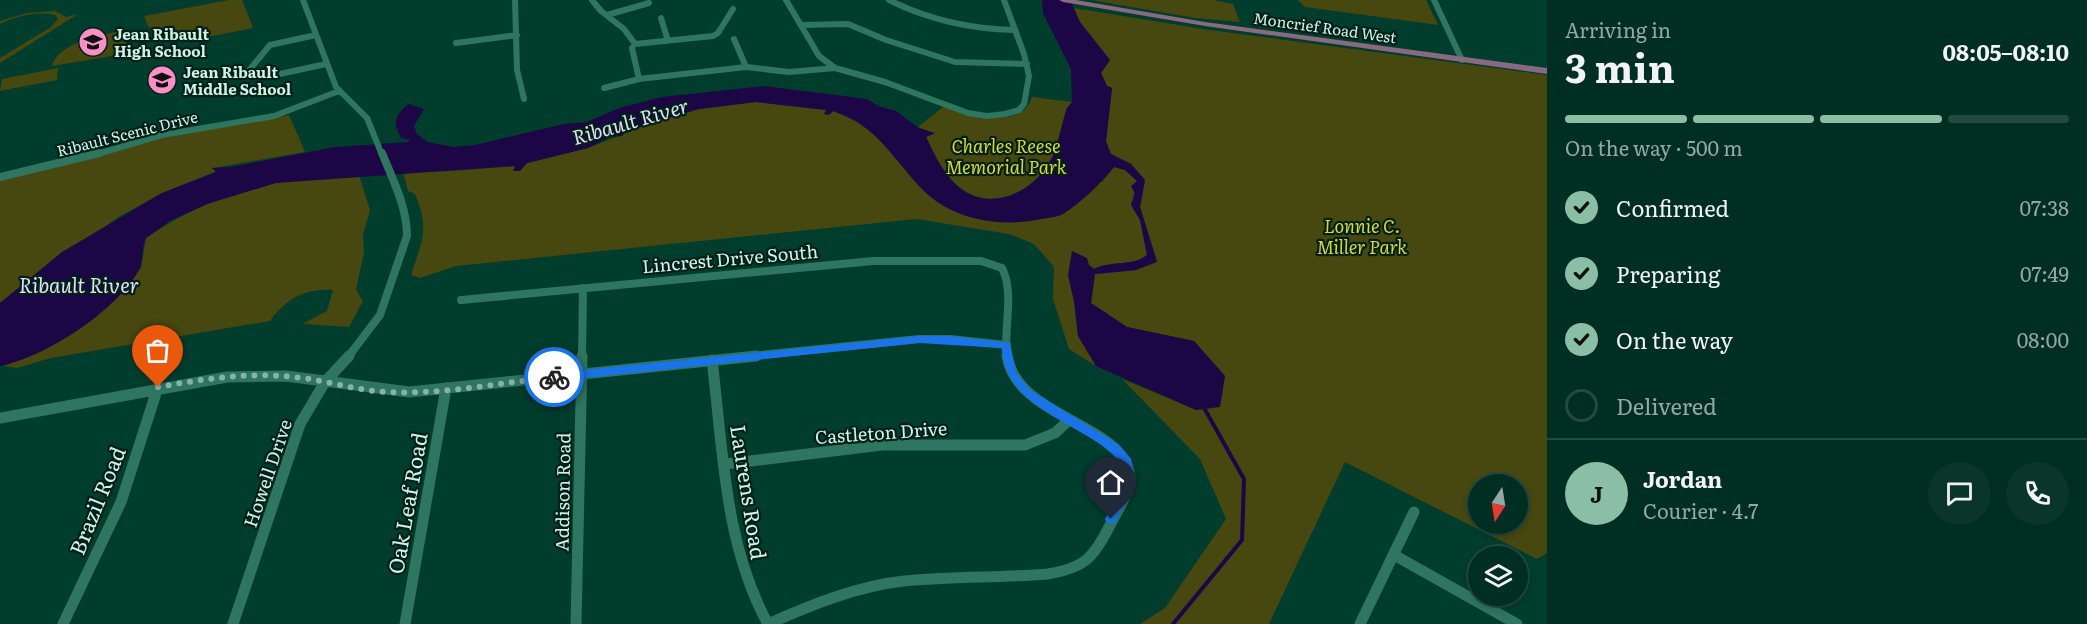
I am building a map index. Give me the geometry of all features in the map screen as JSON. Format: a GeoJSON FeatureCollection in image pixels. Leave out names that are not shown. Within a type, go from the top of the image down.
{"type":"FeatureCollection","features":[{"type":"Feature","properties":{"kind":"main road","name":"Moncrief Road West"},"geometry":{"type":"LineString","coordinates":[[1063,0],[1205,24],[1547,71]]}},
{"type":"Feature","properties":{"kind":"street"},"geometry":{"type":"LineString","coordinates":[[303,0],[326,64],[339,91]]}},
{"type":"Feature","properties":{"kind":"street"},"geometry":{"type":"LineString","coordinates":[[515,0],[517,70],[524,99]]}},
{"type":"Feature","properties":{"kind":"street"},"geometry":{"type":"LineString","coordinates":[[592,0],[596,7],[625,28],[633,46],[639,79]]}},
{"type":"Feature","properties":{"kind":"street"},"geometry":{"type":"LineString","coordinates":[[786,0],[819,56],[835,68]]}},
{"type":"Feature","properties":{"kind":"street"},"geometry":{"type":"LineString","coordinates":[[890,0],[911,10],[966,28],[1015,30]]}},
{"type":"Feature","properties":{"kind":"street"},"geometry":{"type":"LineString","coordinates":[[604,88],[639,79],[746,68],[789,72],[835,68],[885,82],[968,113],[996,116],[1019,110],[1024,104],[1028,89],[1027,64],[1004,0]]}},
{"type":"Feature","properties":{"kind":"street"},"geometry":{"type":"LineString","coordinates":[[1434,0],[1462,60]]}},
{"type":"Feature","properties":{"kind":"street"},"geometry":{"type":"LineString","coordinates":[[607,15],[649,3]]}},
{"type":"Feature","properties":{"kind":"street"},"geometry":{"type":"LineString","coordinates":[[633,46],[716,35],[733,9]]}},
{"type":"Feature","properties":{"kind":"street"},"geometry":{"type":"LineString","coordinates":[[661,18],[668,41]]}},
{"type":"Feature","properties":{"kind":"street"},"geometry":{"type":"LineString","coordinates":[[801,25],[848,24],[886,40],[955,62],[1027,64]]}},
{"type":"Feature","properties":{"kind":"street"},"geometry":{"type":"LineString","coordinates":[[316,34],[270,45],[246,74],[266,77],[326,64]]}},
{"type":"Feature","properties":{"kind":"street"},"geometry":{"type":"LineString","coordinates":[[456,43],[517,35]]}},
{"type":"Feature","properties":{"kind":"street"},"geometry":{"type":"LineString","coordinates":[[734,39],[746,68]]}},
{"type":"Feature","properties":{"kind":"street","name":"Howell Drive"},"geometry":{"type":"LineString","coordinates":[[233,624],[300,424],[325,382],[357,348],[380,315],[407,236],[407,223],[401,200],[370,125],[363,111],[339,91]]}},
{"type":"Feature","properties":{"kind":"street","name":"Ribault Scenic Drive"},"geometry":{"type":"LineString","coordinates":[[0,177],[72,161],[162,135],[274,116],[339,91]]}},
{"type":"Feature","properties":{"kind":"street","name":"Lincrest Drive South"},"geometry":{"type":"LineString","coordinates":[[461,300],[873,261],[981,261],[1002,268],[1008,280],[1007,345]]}},
{"type":"Feature","properties":{"kind":"street","name":"Addison Road"},"geometry":{"type":"LineString","coordinates":[[576,624],[583,288]]}},
{"type":"Feature","properties":{"kind":"street"},"geometry":{"type":"LineString","coordinates":[[0,418],[204,379],[255,375],[297,377],[385,392],[446,388],[919,339],[950,339],[1007,345],[1007,361],[1018,384],[1040,405],[1114,447],[1127,462],[1130,483],[1092,556],[1081,566],[1054,573],[906,580],[874,585],[813,603],[768,624]]}},
{"type":"Feature","properties":{"kind":"street","name":"Laurens Road"},"geometry":{"type":"LineString","coordinates":[[712,360],[742,569],[768,624]]}},
{"type":"Feature","properties":{"kind":"street","name":"Brazil Road"},"geometry":{"type":"LineString","coordinates":[[63,624],[121,502],[158,387]]}},
{"type":"Feature","properties":{"kind":"street","name":"Oak Leaf Road"},"geometry":{"type":"LineString","coordinates":[[405,624],[446,388]]}},
{"type":"Feature","properties":{"kind":"street","name":"Castleton Drive"},"geometry":{"type":"LineString","coordinates":[[726,464],[882,445],[922,443],[1025,445],[1054,433],[1068,421]]}},
{"type":"Feature","properties":{"kind":"street"},"geometry":{"type":"LineString","coordinates":[[1360,624],[1414,512]]}},
{"type":"Feature","properties":{"kind":"street"},"geometry":{"type":"LineString","coordinates":[[1394,555],[1517,624]]}},
{"type":"Feature","properties":{"kind":"green space"},"geometry":{"type":"Polygon","coordinates":[[[229,0],[242,0],[253,28],[187,41],[163,40],[148,26],[144,16],[229,0]]]}},
{"type":"Feature","properties":{"kind":"green space"},"geometry":{"type":"Polygon","coordinates":[[[1091,0],[1213,0],[1233,4],[1240,22],[1195,18],[1091,0]]]}},
{"type":"Feature","properties":{"kind":"green space"},"geometry":{"type":"Polygon","coordinates":[[[1298,0],[1426,0],[1438,25],[1305,7],[1298,0]]]}},
{"type":"Feature","properties":{"kind":"green space","name":"Lonnie C. Miller Park"},"geometry":{"type":"Polygon","coordinates":[[[1074,8],[1203,29],[1547,75],[1547,553],[1537,559],[1528,554],[1528,546],[1511,546],[1488,534],[1528,534],[1528,474],[1468,474],[1468,524],[1345,462],[1269,624],[1140,624],[1165,608],[1226,519],[1200,459],[1122,379],[1197,410],[1225,376],[1194,341],[1127,327],[1091,303],[1095,274],[1136,270],[1157,261],[1140,207],[1145,180],[1131,164],[1110,154],[1106,141],[1112,88],[1107,86],[1101,73],[1110,60],[1079,22],[1074,8]]]}},
{"type":"Feature","properties":{"kind":"green space"},"geometry":{"type":"Polygon","coordinates":[[[55,11],[66,17],[78,14],[0,63],[0,58],[51,27],[58,19],[55,15],[34,14],[0,24],[0,21],[27,13],[55,11]]]}},
{"type":"Feature","properties":{"kind":"green space"},"geometry":{"type":"Polygon","coordinates":[[[127,30],[125,51],[118,55],[52,66],[63,51],[73,45],[96,36],[127,30]]]}},
{"type":"Feature","properties":{"kind":"green space"},"geometry":{"type":"Polygon","coordinates":[[[58,68],[57,80],[0,91],[2,79],[58,68]]]}},
{"type":"Feature","properties":{"kind":"green space","name":"Charles Reese Memorial Park"},"geometry":{"type":"Polygon","coordinates":[[[1032,97],[1072,102],[1067,108],[1057,145],[1048,165],[1029,185],[1005,197],[992,199],[979,197],[955,183],[942,167],[926,137],[934,134],[918,127],[944,106],[980,115],[1006,117],[1026,108],[1032,97]]]}},
{"type":"Feature","properties":{"kind":"green space"},"geometry":{"type":"Polygon","coordinates":[[[756,102],[826,110],[829,115],[833,111],[862,123],[953,211],[1102,182],[1114,167],[1125,170],[1137,181],[1131,205],[1140,220],[1147,255],[1135,261],[1094,269],[1089,265],[1068,275],[1078,336],[1096,366],[1069,349],[1053,299],[1054,267],[1034,244],[1009,234],[916,219],[456,266],[420,278],[411,275],[423,235],[423,226],[420,206],[415,194],[408,191],[403,172],[516,166],[588,148],[662,119],[699,109],[756,102]]]}},
{"type":"Feature","properties":{"kind":"green space"},"geometry":{"type":"Polygon","coordinates":[[[289,115],[305,152],[213,168],[217,171],[162,193],[117,218],[0,303],[0,179],[20,176],[157,139],[289,115]]]}},
{"type":"Feature","properties":{"kind":"green space"},"geometry":{"type":"Polygon","coordinates":[[[359,175],[370,210],[363,235],[364,252],[356,290],[363,301],[349,327],[302,324],[327,311],[333,290],[314,291],[297,296],[270,321],[51,358],[17,368],[4,366],[42,351],[83,326],[141,268],[146,238],[176,219],[224,197],[259,187],[297,180],[359,175]]]}},
{"type":"Feature","properties":{"kind":"water","name":"Ribault River"},"geometry":{"type":"Polygon","coordinates":[[[1042,0],[1070,0],[1080,22],[1110,60],[1101,73],[1107,86],[1112,88],[1106,141],[1111,154],[1131,164],[1145,180],[1140,207],[1157,262],[1136,270],[1095,274],[1091,303],[1127,327],[1194,341],[1225,376],[1220,407],[1196,410],[1096,366],[1078,336],[1068,275],[1072,251],[1087,258],[1089,265],[1094,269],[1135,261],[1147,255],[1140,220],[1131,205],[1135,194],[1131,186],[1137,181],[1125,170],[1114,167],[1084,198],[1058,216],[1025,222],[993,222],[962,214],[934,200],[873,134],[849,117],[833,111],[829,115],[824,114],[826,110],[756,102],[699,109],[628,130],[622,136],[610,137],[588,148],[527,163],[520,171],[513,171],[515,166],[276,183],[207,204],[170,221],[146,238],[139,270],[128,286],[97,316],[38,353],[0,366],[0,303],[62,252],[162,193],[216,172],[212,168],[231,167],[335,147],[408,142],[410,140],[401,138],[396,127],[396,119],[408,104],[424,109],[414,126],[417,134],[427,142],[454,147],[475,145],[564,124],[587,122],[619,108],[662,97],[764,86],[867,99],[878,106],[896,111],[919,128],[935,133],[926,137],[935,155],[950,179],[967,193],[979,198],[1005,197],[1029,185],[1048,165],[1057,145],[1067,108],[1072,102],[1071,69],[1043,13],[1042,0]]]}},
{"type":"Feature","properties":{"kind":"waterway"},"geometry":{"type":"LineString","coordinates":[[1173,624],[1242,540],[1244,479],[1203,406]]}},
{"type":"Feature","properties":{"kind":"way so far"},"geometry":{"type":"LineString","coordinates":[[158,387],[204,379],[255,375],[297,377],[373,391],[410,392],[554,377]]}},
{"type":"Feature","properties":{"kind":"place","name":"Jean Ribault High School"},"geometry":{"type":"Point","coordinates":[93,42]}},
{"type":"Feature","properties":{"kind":"place","name":"Jean Ribault Middle School"},"geometry":{"type":"Point","coordinates":[162,80]}},
{"type":"Feature","properties":{"kind":"route"},"geometry":{"type":"LineString","coordinates":[[554,377],[919,339],[950,339],[1007,345],[1007,361],[1011,373],[1026,393],[1040,405],[1114,447],[1127,462],[1130,483],[1111,519]]}}]}
